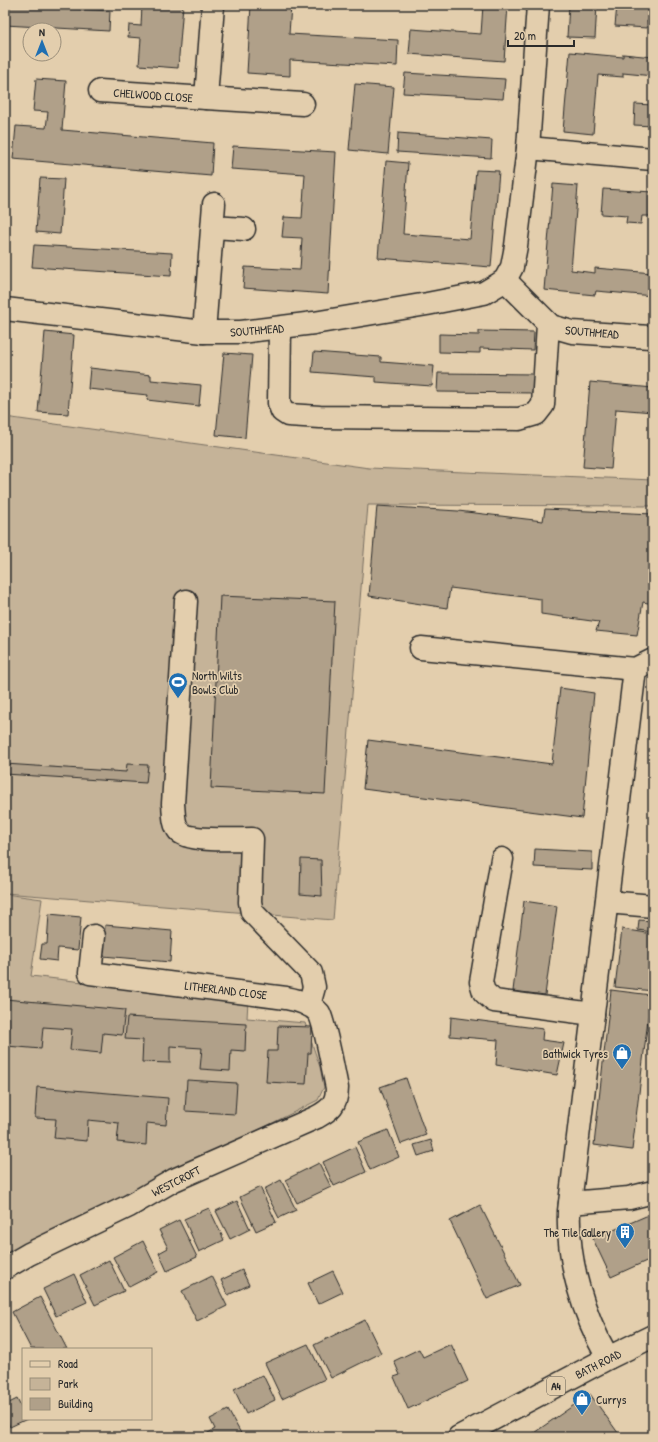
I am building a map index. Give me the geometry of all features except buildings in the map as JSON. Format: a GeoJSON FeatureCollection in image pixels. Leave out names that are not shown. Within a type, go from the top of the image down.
{"type":"FeatureCollection","features":[{"type":"Feature","properties":{"kind":"street","name":"CHELWOOD CLOSE"},"geometry":{"type":"LineString","coordinates":[[206,98],[213,5]]}},
{"type":"Feature","properties":{"kind":"street"},"geometry":{"type":"LineString","coordinates":[[505,280],[512,267],[528,148],[538,5]]}},
{"type":"Feature","properties":{"kind":"street","name":"CHELWOOD CLOSE"},"geometry":{"type":"LineString","coordinates":[[100,91],[303,104]]}},
{"type":"Feature","properties":{"kind":"street"},"geometry":{"type":"LineString","coordinates":[[528,148],[653,159]]}},
{"type":"Feature","properties":{"kind":"street"},"geometry":{"type":"LineString","coordinates":[[204,332],[214,204]]}},
{"type":"Feature","properties":{"kind":"street"},"geometry":{"type":"LineString","coordinates":[[212,227],[244,229]]}},
{"type":"Feature","properties":{"kind":"street","name":"SOUTHMEAD"},"geometry":{"type":"LineString","coordinates":[[5,309],[204,332],[241,332],[280,328],[374,314],[484,292],[505,280],[548,324],[560,330],[650,337]]}},
{"type":"Feature","properties":{"kind":"street"},"geometry":{"type":"LineString","coordinates":[[280,328],[280,403],[282,411],[288,415],[320,417],[520,419],[536,414],[543,405],[548,346],[548,324]]}},
{"type":"Feature","properties":{"kind":"street"},"geometry":{"type":"LineString","coordinates":[[186,601],[173,804],[176,826],[179,831],[192,837],[252,839],[250,902],[252,912],[311,974],[314,987],[309,1006]]}},
{"type":"Feature","properties":{"kind":"street"},"geometry":{"type":"LineString","coordinates":[[422,648],[644,664],[607,902],[570,1202],[568,1235],[571,1260],[579,1289],[600,1344],[608,1358]]}},
{"type":"Feature","properties":{"kind":"street"},"geometry":{"type":"LineString","coordinates":[[502,859],[481,982],[484,992],[494,1001],[593,1014]]}},
{"type":"Feature","properties":{"kind":"street"},"geometry":{"type":"LineString","coordinates":[[607,902],[653,906]]}},
{"type":"Feature","properties":{"kind":"street","name":"LITHERLAND CLOSE"},"geometry":{"type":"LineString","coordinates":[[94,936],[90,973],[286,998],[309,1006],[318,1012],[321,1018],[337,1088]]}},
{"type":"Feature","properties":{"kind":"street","name":"WESTCROFT"},"geometry":{"type":"LineString","coordinates":[[5,1268],[29,1254],[130,1206],[174,1180],[323,1113],[333,1106],[337,1098],[337,1088]]}},
{"type":"Feature","properties":{"kind":"street"},"geometry":{"type":"LineString","coordinates":[[570,1202],[629,1198],[653,1192]]}},
{"type":"Feature","properties":{"kind":"street","name":"BATH ROAD"},"geometry":{"type":"LineString","coordinates":[[459,1437],[608,1358],[653,1336]]}},
{"type":"Feature","properties":{"kind":"green space","name":"North Wilts Bowls Club"},"geometry":{"type":"Polygon","coordinates":[[[5,417],[369,468],[653,480],[653,506],[368,505],[333,920],[5,893],[5,417]]]}},
{"type":"Feature","properties":{"kind":"green space"},"geometry":{"type":"Polygon","coordinates":[[[5,894],[42,899],[31,976],[248,1001],[247,1018],[305,1023],[320,1067],[324,1087],[318,1100],[5,1258],[5,894]]]}},
{"type":"Feature","properties":{"kind":"place","name":"North Wilts Bowls Club"},"geometry":{"type":"Point","coordinates":[178,699]}},
{"type":"Feature","properties":{"kind":"place","name":"Bathwick Tyres"},"geometry":{"type":"Point","coordinates":[622,1070]}},
{"type":"Feature","properties":{"kind":"place","name":"The Tile Gallery"},"geometry":{"type":"Point","coordinates":[625,1249]}},
{"type":"Feature","properties":{"kind":"place","name":"Currys"},"geometry":{"type":"Point","coordinates":[582,1416]}}]}
